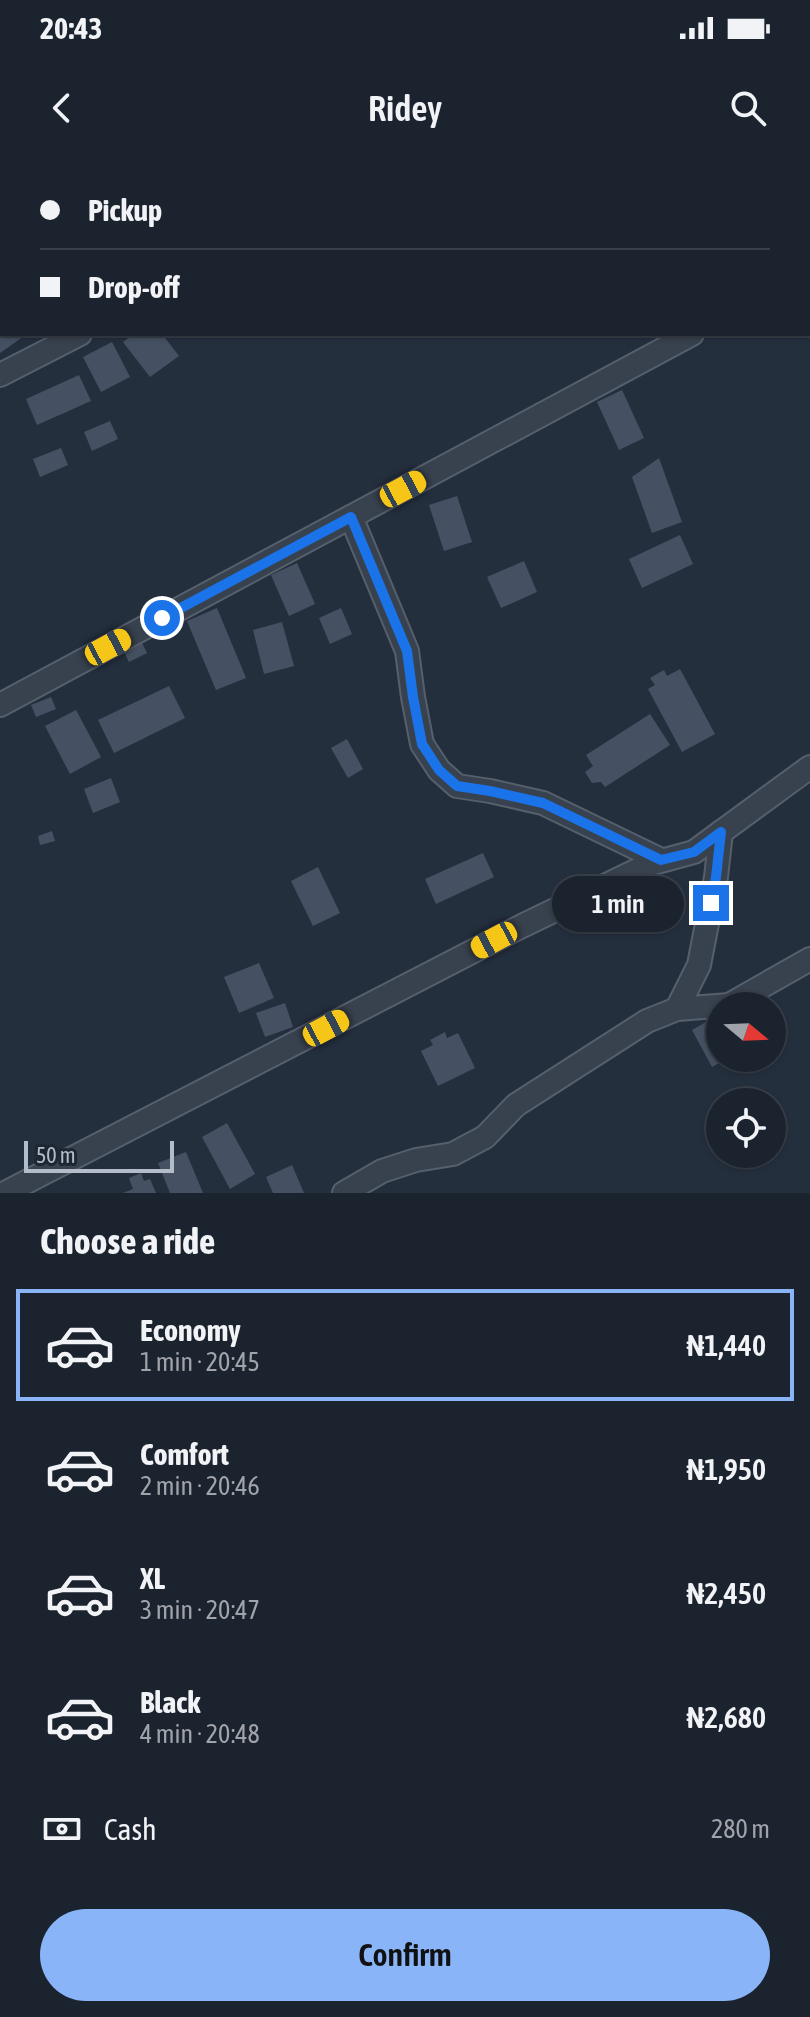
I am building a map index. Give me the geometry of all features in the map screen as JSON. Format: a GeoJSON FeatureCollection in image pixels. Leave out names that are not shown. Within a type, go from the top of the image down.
{"type":"FeatureCollection","features":[{"type":"Feature","properties":{"kind":"street"},"geometry":{"type":"LineString","coordinates":[[0,375],[76,336]]}},
{"type":"Feature","properties":{"kind":"street"},"geometry":{"type":"LineString","coordinates":[[0,705],[688,336]]}},
{"type":"Feature","properties":{"kind":"street"},"geometry":{"type":"LineString","coordinates":[[351,517],[407,651],[422,744],[439,770],[457,786],[543,803],[661,860]]}},
{"type":"Feature","properties":{"kind":"street"},"geometry":{"type":"LineString","coordinates":[[5,1193],[522,926],[650,864],[694,852],[810,767]]}},
{"type":"Feature","properties":{"kind":"street"},"geometry":{"type":"LineString","coordinates":[[677,1009],[699,965],[716,877],[721,832]]}},
{"type":"Feature","properties":{"kind":"street"},"geometry":{"type":"LineString","coordinates":[[344,1193],[382,1171],[416,1160],[453,1154],[485,1137],[516,1105],[647,1021],[677,1009],[729,1005],[810,959]]}},
{"type":"Feature","properties":{"kind":"building"},"geometry":{"type":"Polygon","coordinates":[[[0,336],[24,336],[0,353],[0,336]]]}},
{"type":"Feature","properties":{"kind":"building"},"geometry":{"type":"Polygon","coordinates":[[[131,336],[164,336],[179,356],[150,377],[123,342],[131,336]]]}},
{"type":"Feature","properties":{"kind":"building"},"geometry":{"type":"Polygon","coordinates":[[[112,342],[130,377],[101,392],[83,357],[112,342]]]}},
{"type":"Feature","properties":{"kind":"building"},"geometry":{"type":"Polygon","coordinates":[[[79,375],[91,401],[37,425],[26,399],[79,375]]]}},
{"type":"Feature","properties":{"kind":"building"},"geometry":{"type":"Polygon","coordinates":[[[622,390],[644,438],[619,450],[597,402],[622,390]]]}},
{"type":"Feature","properties":{"kind":"building"},"geometry":{"type":"Polygon","coordinates":[[[110,421],[118,439],[92,451],[84,432],[110,421]]]}},
{"type":"Feature","properties":{"kind":"building"},"geometry":{"type":"Polygon","coordinates":[[[61,448],[68,465],[40,477],[33,459],[61,448]]]}},
{"type":"Feature","properties":{"kind":"building"},"geometry":{"type":"Polygon","coordinates":[[[659,458],[682,522],[652,533],[632,477],[659,458]]]}},
{"type":"Feature","properties":{"kind":"building"},"geometry":{"type":"Polygon","coordinates":[[[457,496],[472,542],[444,551],[429,505],[457,496]]]}},
{"type":"Feature","properties":{"kind":"building"},"geometry":{"type":"Polygon","coordinates":[[[680,535],[693,564],[642,588],[629,559],[680,535]]]}},
{"type":"Feature","properties":{"kind":"building"},"geometry":{"type":"Polygon","coordinates":[[[524,561],[537,592],[501,608],[487,577],[524,561]]]}},
{"type":"Feature","properties":{"kind":"building"},"geometry":{"type":"Polygon","coordinates":[[[297,563],[315,604],[289,616],[271,575],[297,563]]]}},
{"type":"Feature","properties":{"kind":"building"},"geometry":{"type":"Polygon","coordinates":[[[217,608],[246,678],[216,690],[187,621],[217,608]]]}},
{"type":"Feature","properties":{"kind":"building"},"geometry":{"type":"Polygon","coordinates":[[[341,608],[352,634],[330,644],[319,618],[341,608]]]}},
{"type":"Feature","properties":{"kind":"building"},"geometry":{"type":"Polygon","coordinates":[[[282,622],[294,666],[264,674],[253,630],[282,622]]]}},
{"type":"Feature","properties":{"kind":"building"},"geometry":{"type":"Polygon","coordinates":[[[142,643],[147,653],[129,662],[124,652],[142,643]]]}},
{"type":"Feature","properties":{"kind":"building"},"geometry":{"type":"Polygon","coordinates":[[[680,669],[715,734],[682,752],[648,689],[655,685],[650,678],[664,670],[667,676],[680,669]]]}},
{"type":"Feature","properties":{"kind":"building"},"geometry":{"type":"Polygon","coordinates":[[[169,686],[185,718],[114,753],[98,720],[169,686]]]}},
{"type":"Feature","properties":{"kind":"building"},"geometry":{"type":"Polygon","coordinates":[[[51,697],[56,709],[36,717],[31,705],[51,697]]]}},
{"type":"Feature","properties":{"kind":"building"},"geometry":{"type":"Polygon","coordinates":[[[76,710],[101,757],[70,774],[45,726],[76,710]]]}},
{"type":"Feature","properties":{"kind":"building"},"geometry":{"type":"Polygon","coordinates":[[[650,714],[670,745],[605,787],[601,782],[592,783],[585,772],[593,766],[586,755],[650,714]]]}},
{"type":"Feature","properties":{"kind":"building"},"geometry":{"type":"Polygon","coordinates":[[[347,739],[363,769],[348,778],[331,748],[347,739]]]}},
{"type":"Feature","properties":{"kind":"building"},"geometry":{"type":"Polygon","coordinates":[[[111,778],[120,802],[93,813],[84,789],[111,778]]]}},
{"type":"Feature","properties":{"kind":"building"},"geometry":{"type":"Polygon","coordinates":[[[52,831],[55,841],[40,845],[38,836],[52,831]]]}},
{"type":"Feature","properties":{"kind":"building"},"geometry":{"type":"Polygon","coordinates":[[[483,853],[494,877],[436,904],[425,879],[483,853]]]}},
{"type":"Feature","properties":{"kind":"building"},"geometry":{"type":"Polygon","coordinates":[[[318,867],[340,913],[313,926],[291,881],[318,867]]]}},
{"type":"Feature","properties":{"kind":"building"},"geometry":{"type":"Polygon","coordinates":[[[259,963],[274,998],[239,1013],[224,977],[259,963]]]}},
{"type":"Feature","properties":{"kind":"building"},"geometry":{"type":"Polygon","coordinates":[[[285,1003],[293,1027],[265,1037],[256,1013],[285,1003]]]}},
{"type":"Feature","properties":{"kind":"building"},"geometry":{"type":"Polygon","coordinates":[[[706,1022],[706,1056],[692,1030],[706,1022]]]}},
{"type":"Feature","properties":{"kind":"building"},"geometry":{"type":"Polygon","coordinates":[[[445,1032],[447,1038],[458,1033],[475,1068],[438,1086],[421,1051],[433,1045],[430,1040],[445,1032]]]}},
{"type":"Feature","properties":{"kind":"building"},"geometry":{"type":"Polygon","coordinates":[[[227,1123],[255,1174],[230,1189],[202,1137],[227,1123]]]}},
{"type":"Feature","properties":{"kind":"building"},"geometry":{"type":"Polygon","coordinates":[[[186,1152],[203,1193],[170,1193],[158,1163],[186,1152]]]}},
{"type":"Feature","properties":{"kind":"building"},"geometry":{"type":"Polygon","coordinates":[[[292,1165],[304,1193],[273,1193],[266,1177],[292,1165]]]}},
{"type":"Feature","properties":{"kind":"building"},"geometry":{"type":"Polygon","coordinates":[[[141,1173],[144,1181],[150,1179],[156,1193],[123,1193],[133,1189],[129,1178],[141,1173]]]}},
{"type":"Feature","properties":{"kind":"route"},"geometry":{"type":"LineString","coordinates":[[162,618],[351,517],[407,651],[422,744],[439,770],[457,786],[543,803],[661,860],[694,852],[721,832],[711,903]]}}]}
